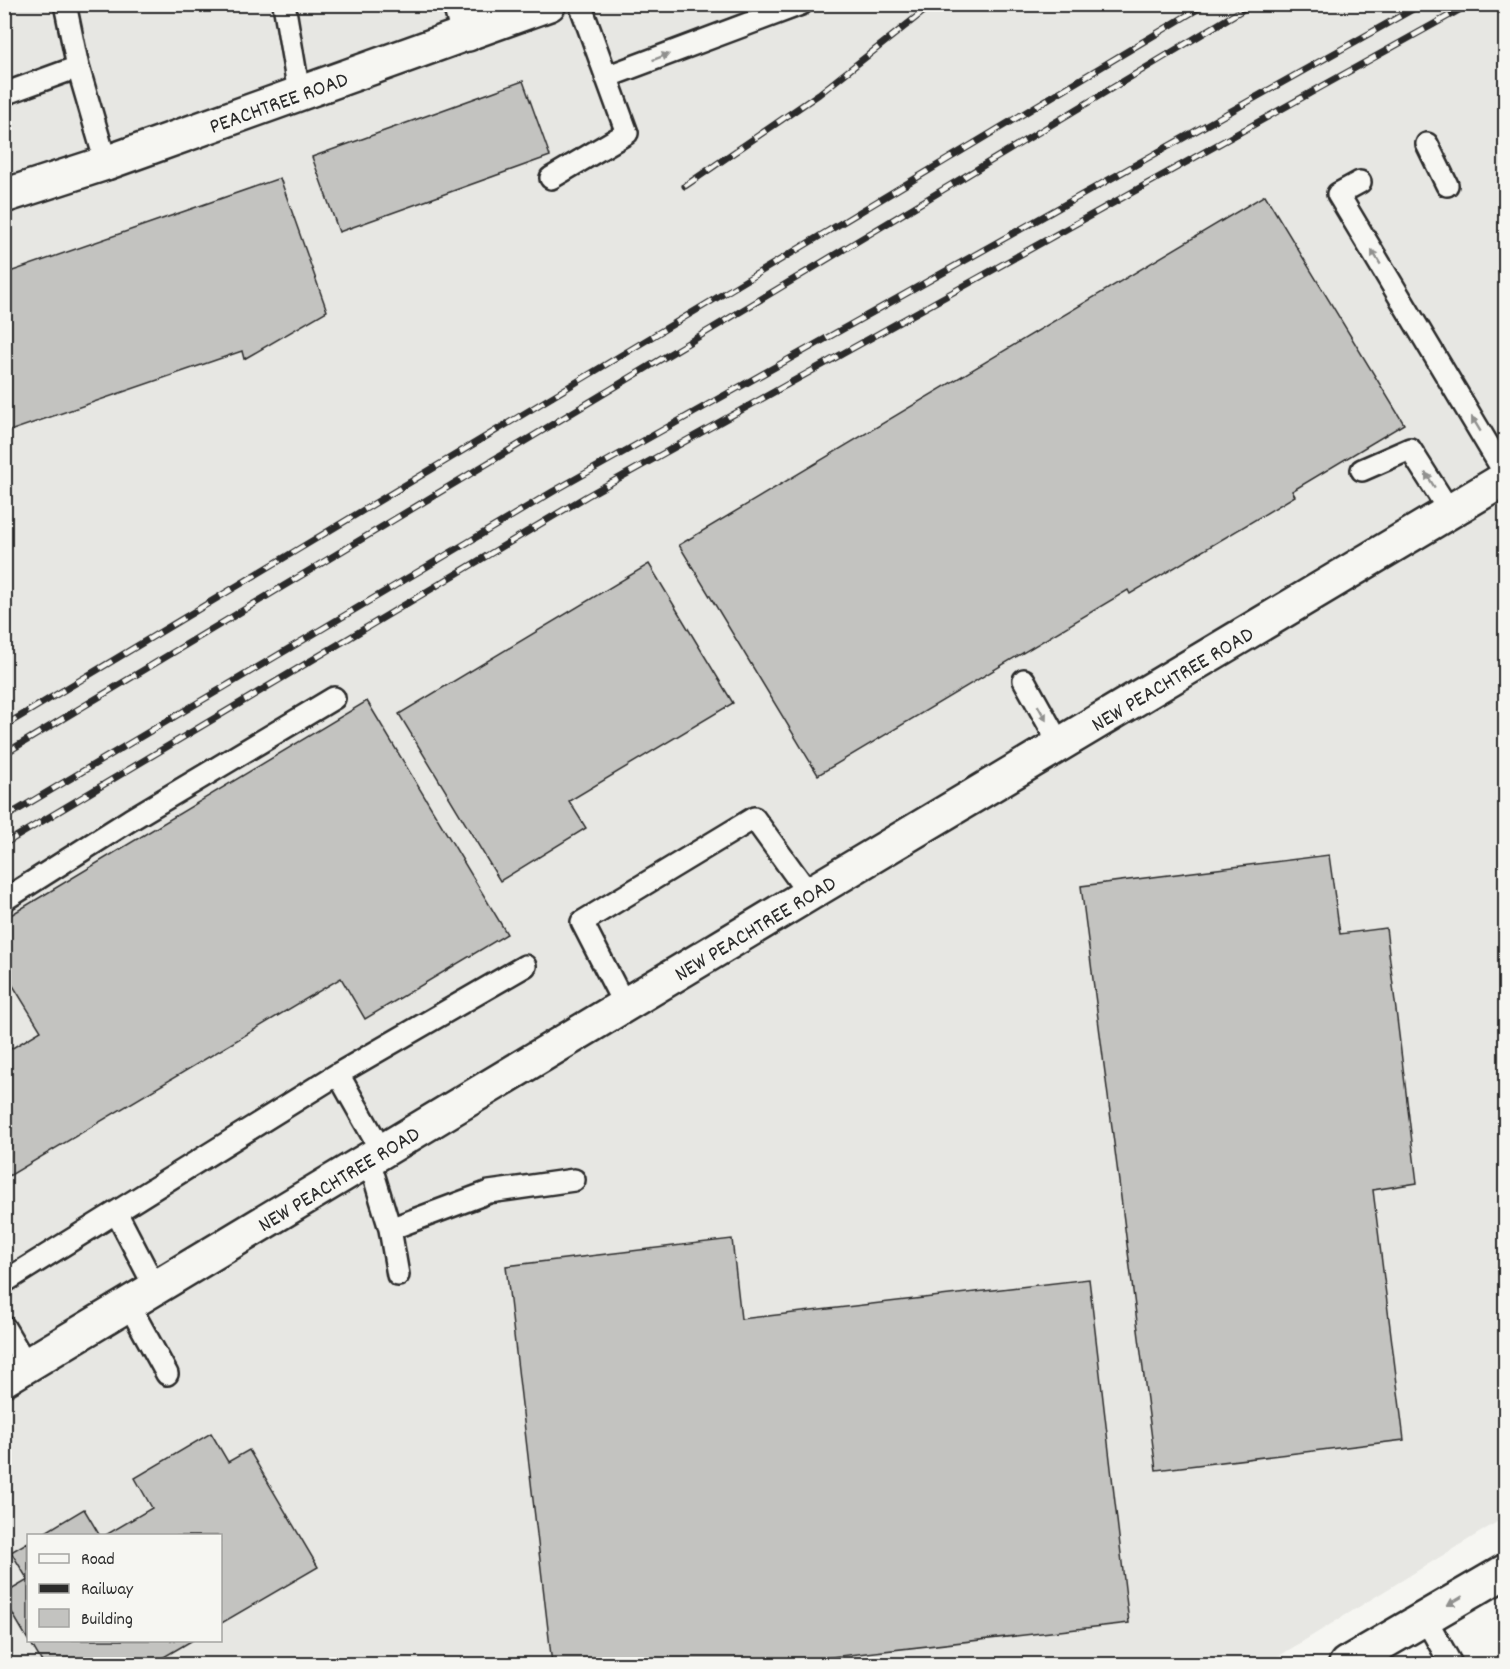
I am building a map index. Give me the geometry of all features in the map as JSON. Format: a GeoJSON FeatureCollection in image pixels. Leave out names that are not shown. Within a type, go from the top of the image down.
{"type":"FeatureCollection","features":[{"type":"Feature","properties":{"kind":"street","name":"PEACHTREE ROAD"},"geometry":{"type":"LineString","coordinates":[[4,196],[106,163],[299,93],[464,19],[549,4]]}},
{"type":"Feature","properties":{"kind":"street","name":"NEW PEACHTREE ROAD"},"geometry":{"type":"LineString","coordinates":[[16,1373],[1506,476]]}},
{"type":"Feature","properties":{"kind":"street"},"geometry":{"type":"LineString","coordinates":[[1346,1665],[1506,1571]]}},
{"type":"Feature","properties":{"kind":"lane"},"geometry":{"type":"LineString","coordinates":[[65,4],[78,67],[106,163]]}},
{"type":"Feature","properties":{"kind":"lane"},"geometry":{"type":"LineString","coordinates":[[284,4],[299,93]]}},
{"type":"Feature","properties":{"kind":"lane"},"geometry":{"type":"LineString","coordinates":[[551,178],[627,133],[580,4]]}},
{"type":"Feature","properties":{"kind":"lane"},"geometry":{"type":"LineString","coordinates":[[606,77],[801,4]]}},
{"type":"Feature","properties":{"kind":"lane"},"geometry":{"type":"LineString","coordinates":[[4,94],[78,67]]}},
{"type":"Feature","properties":{"kind":"lane"},"geometry":{"type":"LineString","coordinates":[[1427,144],[1447,185]]}},
{"type":"Feature","properties":{"kind":"lane"},"geometry":{"type":"LineString","coordinates":[[1360,182],[1338,194],[1506,476]]}},
{"type":"Feature","properties":{"kind":"lane"},"geometry":{"type":"LineString","coordinates":[[1362,470],[1410,449],[1449,512]]}},
{"type":"Feature","properties":{"kind":"lane"},"geometry":{"type":"LineString","coordinates":[[1024,680],[1060,746]]}},
{"type":"Feature","properties":{"kind":"lane"},"geometry":{"type":"LineString","coordinates":[[4,900],[130,820],[334,698]]}},
{"type":"Feature","properties":{"kind":"lane"},"geometry":{"type":"LineString","coordinates":[[625,1006],[582,922],[754,818],[809,894]]}},
{"type":"Feature","properties":{"kind":"lane"},"geometry":{"type":"LineString","coordinates":[[4,1282],[338,1074],[525,966]]}},
{"type":"Feature","properties":{"kind":"lane"},"geometry":{"type":"LineString","coordinates":[[338,1074],[376,1156],[398,1275]]}},
{"type":"Feature","properties":{"kind":"lane"},"geometry":{"type":"LineString","coordinates":[[390,1229],[489,1192],[574,1180]]}},
{"type":"Feature","properties":{"kind":"lane"},"geometry":{"type":"LineString","coordinates":[[116,1212],[167,1374]]}},
{"type":"Feature","properties":{"kind":"lane"},"geometry":{"type":"LineString","coordinates":[[4,1327],[16,1373]]}},
{"type":"Feature","properties":{"kind":"lane"},"geometry":{"type":"LineString","coordinates":[[1425,1618],[1451,1665]]}},
{"type":"Feature","properties":{"kind":"shaded area"},"geometry":{"type":"Polygon","coordinates":[[[5,5],[1505,5],[1505,1517],[1266,1664],[5,1664],[5,5]]]}},
{"type":"Feature","properties":{"kind":"building"},"geometry":{"type":"Polygon","coordinates":[[[523,81],[550,156],[339,232],[312,157],[523,81]]]}},
{"type":"Feature","properties":{"kind":"building"},"geometry":{"type":"Polygon","coordinates":[[[280,178],[327,311],[244,359],[242,351],[4,433],[4,274],[280,178]]]}},
{"type":"Feature","properties":{"kind":"building"},"geometry":{"type":"Polygon","coordinates":[[[1265,195],[1404,424],[1292,491],[1295,496],[1130,594],[1128,590],[818,775],[679,545],[1265,195]]]}},
{"type":"Feature","properties":{"kind":"building"},"geometry":{"type":"Polygon","coordinates":[[[649,564],[733,703],[569,801],[586,828],[500,881],[399,714],[649,564]]]}},
{"type":"Feature","properties":{"kind":"building"},"geometry":{"type":"Polygon","coordinates":[[[367,701],[507,934],[365,1019],[341,978],[4,1179],[4,1053],[41,1031],[4,971],[4,919],[367,701]]]}},
{"type":"Feature","properties":{"kind":"building"},"geometry":{"type":"Polygon","coordinates":[[[1329,855],[1340,934],[1386,928],[1417,1183],[1373,1190],[1404,1440],[1156,1470],[1081,886],[1329,855]]]}},
{"type":"Feature","properties":{"kind":"building"},"geometry":{"type":"Polygon","coordinates":[[[732,1239],[741,1319],[1089,1279],[1129,1623],[770,1664],[552,1664],[506,1266],[732,1239]]]}},
{"type":"Feature","properties":{"kind":"building"},"geometry":{"type":"Polygon","coordinates":[[[211,1433],[228,1462],[249,1450],[318,1567],[222,1623],[222,1534],[107,1534],[152,1508],[135,1478],[211,1433]]]}},
{"type":"Feature","properties":{"kind":"building"},"geometry":{"type":"Polygon","coordinates":[[[84,1509],[99,1534],[42,1534],[84,1509]]]}},
{"type":"Feature","properties":{"kind":"building"},"geometry":{"type":"Polygon","coordinates":[[[27,1543],[27,1578],[11,1552],[27,1543]]]}},
{"type":"Feature","properties":{"kind":"building"},"geometry":{"type":"Polygon","coordinates":[[[27,1581],[27,1638],[4,1599],[4,1594],[27,1581]]]}},
{"type":"Feature","properties":{"kind":"building"},"geometry":{"type":"Polygon","coordinates":[[[30,1642],[190,1642],[152,1664],[43,1664],[30,1642]]]}},
{"type":"Feature","properties":{"kind":"railway"},"geometry":{"type":"LineString","coordinates":[[685,186],[819,94],[933,4]]}},
{"type":"Feature","properties":{"kind":"railway"},"geometry":{"type":"LineString","coordinates":[[4,726],[1206,4]]}},
{"type":"Feature","properties":{"kind":"railway"},"geometry":{"type":"LineString","coordinates":[[4,754],[1252,4]]}},
{"type":"Feature","properties":{"kind":"railway"},"geometry":{"type":"LineString","coordinates":[[4,818],[554,491],[1422,4]]}},
{"type":"Feature","properties":{"kind":"railway"},"geometry":{"type":"LineString","coordinates":[[4,844],[587,496],[1470,4]]}}]}
